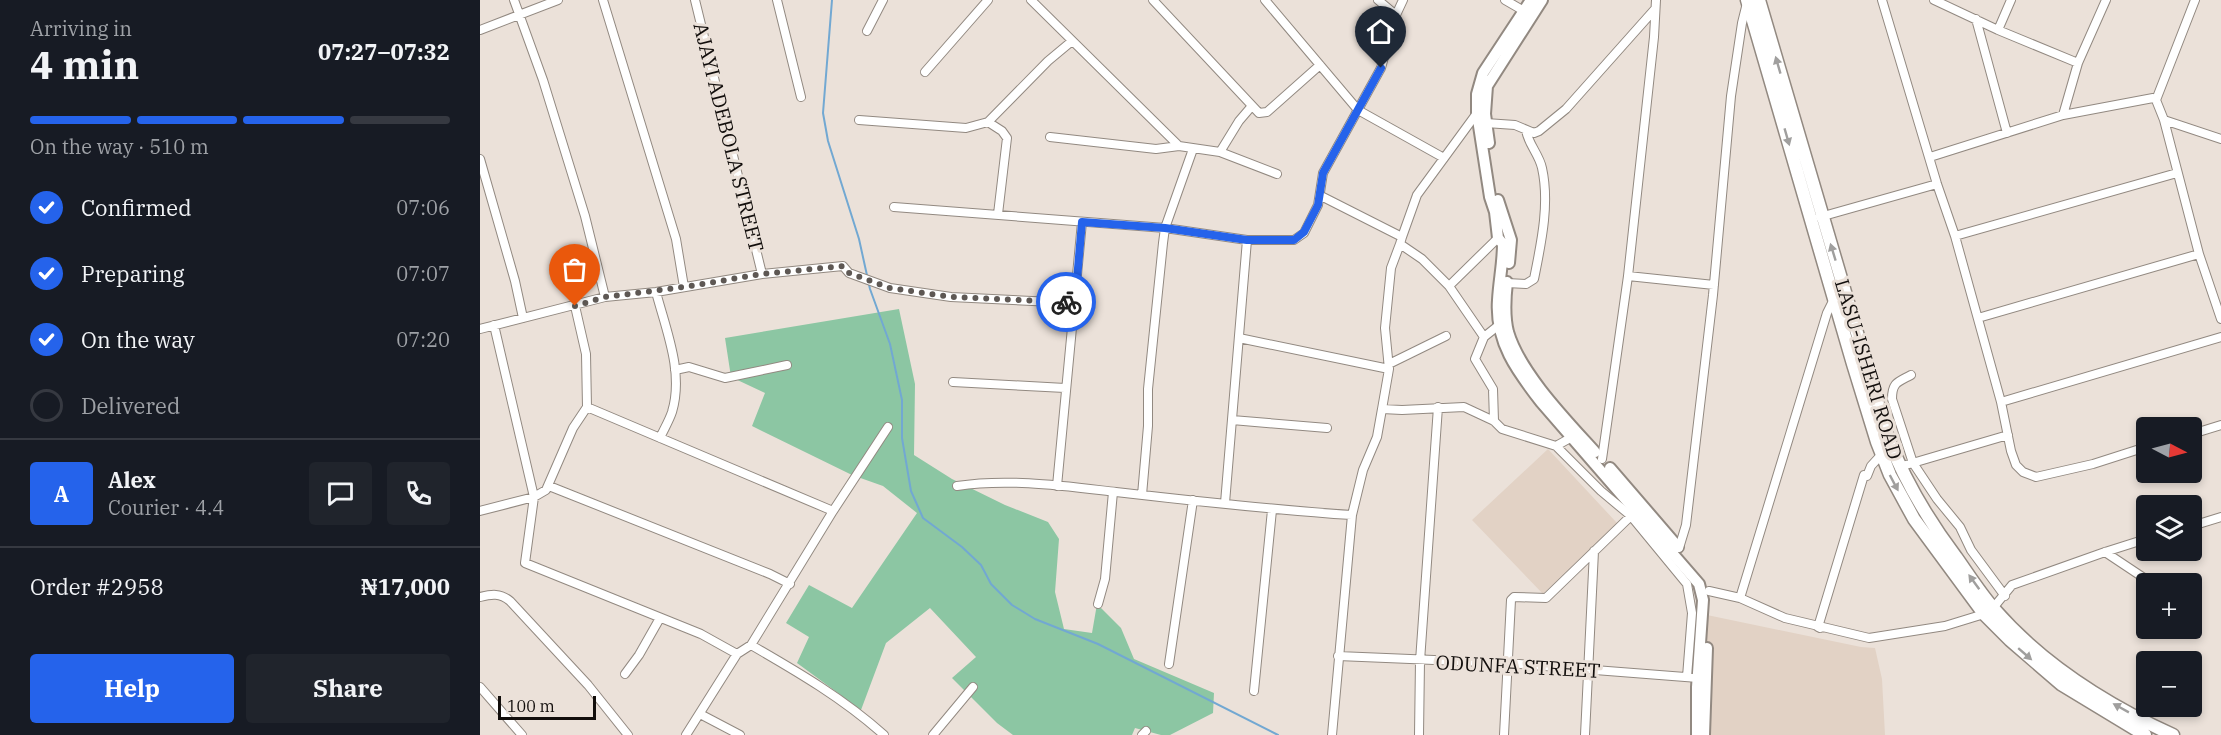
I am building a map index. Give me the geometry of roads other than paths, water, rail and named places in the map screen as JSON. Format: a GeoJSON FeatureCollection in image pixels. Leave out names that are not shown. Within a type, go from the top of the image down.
{"type":"FeatureCollection","features":[{"type":"Feature","properties":{"kind":"main road"},"geometry":{"type":"LineString","coordinates":[[1531,0],[1483,74],[1477,94],[1477,113],[1498,238],[1503,244],[1497,302],[1499,326],[1506,352],[1517,371],[1572,437],[1598,460],[1634,513],[1676,563],[1699,584],[1703,600],[1693,677],[1696,735]]}},
{"type":"Feature","properties":{"kind":"main road"},"geometry":{"type":"LineString","coordinates":[[1542,0],[1490,77],[1485,96],[1486,123],[1497,195],[1510,240],[1506,321],[1514,350],[1544,393],[1598,460],[1679,548],[1701,575],[1709,591],[1704,735]]}},
{"type":"Feature","properties":{"kind":"main road","name":"LASU-ISHERI ROAD"},"geometry":{"type":"LineString","coordinates":[[1751,1],[1817,218],[1899,467],[1922,508],[2010,640],[2061,684],[2145,735]]}},
{"type":"Feature","properties":{"kind":"main road","name":"LASU-ISHERI ROAD"},"geometry":{"type":"LineString","coordinates":[[1817,218],[1834,299],[1881,455],[1914,519],[1989,611],[2068,675],[2104,699],[2173,735]]}},
{"type":"Feature","properties":{"kind":"street"},"geometry":{"type":"LineString","coordinates":[[514,0],[543,80],[582,205],[605,297]]}},
{"type":"Feature","properties":{"kind":"street"},"geometry":{"type":"LineString","coordinates":[[480,30],[558,0]]}},
{"type":"Feature","properties":{"kind":"street"},"geometry":{"type":"LineString","coordinates":[[603,0],[676,239],[684,287]]}},
{"type":"Feature","properties":{"kind":"street","name":"AJAYI ADEBOLA STREET"},"geometry":{"type":"LineString","coordinates":[[695,0],[762,274]]}},
{"type":"Feature","properties":{"kind":"street"},"geometry":{"type":"LineString","coordinates":[[777,0],[801,97]]}},
{"type":"Feature","properties":{"kind":"street"},"geometry":{"type":"LineString","coordinates":[[867,31],[883,0]]}},
{"type":"Feature","properties":{"kind":"street"},"geometry":{"type":"LineString","coordinates":[[925,72],[988,0]]}},
{"type":"Feature","properties":{"kind":"street"},"geometry":{"type":"LineString","coordinates":[[1031,0],[1179,146]]}},
{"type":"Feature","properties":{"kind":"street"},"geometry":{"type":"LineString","coordinates":[[1153,0],[1259,113],[1267,112],[1320,65]]}},
{"type":"Feature","properties":{"kind":"street"},"geometry":{"type":"LineString","coordinates":[[1265,0],[1358,110],[1444,159]]}},
{"type":"Feature","properties":{"kind":"street"},"geometry":{"type":"LineString","coordinates":[[1378,0],[1396,15]]}},
{"type":"Feature","properties":{"kind":"street"},"geometry":{"type":"LineString","coordinates":[[894,207],[998,213],[1165,228],[1247,240],[1289,241],[1304,232],[1321,196],[1323,173],[1381,68],[1396,15],[1403,0]]}},
{"type":"Feature","properties":{"kind":"street"},"geometry":{"type":"LineString","coordinates":[[1505,0],[1524,11]]}},
{"type":"Feature","properties":{"kind":"street"},"geometry":{"type":"LineString","coordinates":[[1882,0],[1937,184],[1955,236],[2016,465],[2023,472],[2036,477],[2092,464],[2136,450]]}},
{"type":"Feature","properties":{"kind":"street"},"geometry":{"type":"LineString","coordinates":[[1934,0],[1998,30],[2078,63]]}},
{"type":"Feature","properties":{"kind":"street"},"geometry":{"type":"LineString","coordinates":[[1998,30],[2011,0]]}},
{"type":"Feature","properties":{"kind":"street"},"geometry":{"type":"LineString","coordinates":[[2064,115],[2078,63],[2106,0]]}},
{"type":"Feature","properties":{"kind":"street"},"geometry":{"type":"LineString","coordinates":[[2195,0],[2156,100],[2164,120],[2199,254],[2221,319]]}},
{"type":"Feature","properties":{"kind":"street"},"geometry":{"type":"LineString","coordinates":[[1679,548],[1686,525],[1714,285],[1731,96],[1742,22],[1751,1]]}},
{"type":"Feature","properties":{"kind":"street"},"geometry":{"type":"LineString","coordinates":[[1486,123],[1515,125],[1534,133],[1539,130],[1566,110],[1655,4]]}},
{"type":"Feature","properties":{"kind":"street"},"geometry":{"type":"LineString","coordinates":[[1582,471],[1598,460],[1628,276],[1654,37],[1655,4]]}},
{"type":"Feature","properties":{"kind":"street"},"geometry":{"type":"LineString","coordinates":[[1976,19],[2007,133]]}},
{"type":"Feature","properties":{"kind":"street"},"geometry":{"type":"LineString","coordinates":[[860,120],[926,127],[966,128],[988,122],[1048,61],[1072,41]]}},
{"type":"Feature","properties":{"kind":"street"},"geometry":{"type":"LineString","coordinates":[[1930,157],[2064,115],[2153,98],[2156,100]]}},
{"type":"Feature","properties":{"kind":"street"},"geometry":{"type":"LineString","coordinates":[[1220,152],[1232,131],[1251,107]]}},
{"type":"Feature","properties":{"kind":"street"},"geometry":{"type":"LineString","coordinates":[[1332,735],[1352,514],[1363,470],[1377,437],[1389,366],[1385,328],[1391,268],[1417,195],[1477,113]]}},
{"type":"Feature","properties":{"kind":"street"},"geometry":{"type":"LineString","coordinates":[[2164,120],[2221,139]]}},
{"type":"Feature","properties":{"kind":"street"},"geometry":{"type":"LineString","coordinates":[[988,122],[1002,131],[1007,138],[998,213]]}},
{"type":"Feature","properties":{"kind":"street"},"geometry":{"type":"LineString","coordinates":[[1507,283],[1526,284],[1534,279],[1542,237],[1544,194],[1542,167],[1527,137],[1526,130]]}},
{"type":"Feature","properties":{"kind":"street"},"geometry":{"type":"LineString","coordinates":[[1050,137],[1156,149],[1179,146],[1220,152],[1277,174]]}},
{"type":"Feature","properties":{"kind":"street"},"geometry":{"type":"LineString","coordinates":[[1142,495],[1148,426],[1148,389],[1165,228],[1193,149]]}},
{"type":"Feature","properties":{"kind":"street"},"geometry":{"type":"LineString","coordinates":[[480,159],[515,281],[523,318]]}},
{"type":"Feature","properties":{"kind":"street"},"geometry":{"type":"LineString","coordinates":[[1955,236],[2177,173]]}},
{"type":"Feature","properties":{"kind":"street"},"geometry":{"type":"LineString","coordinates":[[1817,218],[1937,184]]}},
{"type":"Feature","properties":{"kind":"street"},"geometry":{"type":"LineString","coordinates":[[1321,196],[1401,240],[1449,286],[1484,337]]}},
{"type":"Feature","properties":{"kind":"street"},"geometry":{"type":"LineString","coordinates":[[1057,486],[1082,222]]}},
{"type":"Feature","properties":{"kind":"street"},"geometry":{"type":"LineString","coordinates":[[1449,286],[1498,238]]}},
{"type":"Feature","properties":{"kind":"street"},"geometry":{"type":"LineString","coordinates":[[1225,503],[1247,240]]}},
{"type":"Feature","properties":{"kind":"street"},"geometry":{"type":"LineString","coordinates":[[1978,318],[2199,254]]}},
{"type":"Feature","properties":{"kind":"street"},"geometry":{"type":"LineString","coordinates":[[480,329],[605,297],[656,292],[762,274],[843,266],[849,273],[890,288],[951,297],[1075,303]]}},
{"type":"Feature","properties":{"kind":"street"},"geometry":{"type":"LineString","coordinates":[[1628,276],[1714,285]]}},
{"type":"Feature","properties":{"kind":"street"},"geometry":{"type":"LineString","coordinates":[[2212,290],[2221,292]]}},
{"type":"Feature","properties":{"kind":"street"},"geometry":{"type":"LineString","coordinates":[[656,292],[677,379],[672,412],[660,438]]}},
{"type":"Feature","properties":{"kind":"street"},"geometry":{"type":"LineString","coordinates":[[1740,598],[1827,313],[1834,299]]}},
{"type":"Feature","properties":{"kind":"street"},"geometry":{"type":"LineString","coordinates":[[480,511],[543,493],[549,486],[573,428],[587,407],[586,354],[575,306]]}},
{"type":"Feature","properties":{"kind":"street"},"geometry":{"type":"LineString","coordinates":[[494,325],[534,497],[524,560],[526,565],[701,634],[737,654]]}},
{"type":"Feature","properties":{"kind":"street"},"geometry":{"type":"LineString","coordinates":[[1494,421],[1493,389],[1476,359],[1484,337],[1499,326]]}},
{"type":"Feature","properties":{"kind":"street"},"geometry":{"type":"LineString","coordinates":[[1239,338],[1389,366],[1446,336]]}},
{"type":"Feature","properties":{"kind":"street"},"geometry":{"type":"LineString","coordinates":[[2001,402],[2221,337]]}},
{"type":"Feature","properties":{"kind":"street"},"geometry":{"type":"LineString","coordinates":[[675,370],[689,367],[725,378],[787,365]]}},
{"type":"Feature","properties":{"kind":"street"},"geometry":{"type":"LineString","coordinates":[[1911,375],[1896,383],[1892,389],[1892,399],[1913,463],[1937,499],[1960,527],[1971,550],[2005,596]]}},
{"type":"Feature","properties":{"kind":"street"},"geometry":{"type":"LineString","coordinates":[[953,382],[1065,388]]}},
{"type":"Feature","properties":{"kind":"street"},"geometry":{"type":"LineString","coordinates":[[587,407],[833,511]]}},
{"type":"Feature","properties":{"kind":"street"},"geometry":{"type":"LineString","coordinates":[[1419,735],[1420,661],[1438,407]]}},
{"type":"Feature","properties":{"kind":"street"},"geometry":{"type":"LineString","coordinates":[[1382,409],[1464,407],[1494,421],[1502,429],[1556,446],[1582,471],[1634,513],[1546,598],[1514,597],[1511,600],[1504,735]]}},
{"type":"Feature","properties":{"kind":"street"},"geometry":{"type":"LineString","coordinates":[[1232,420],[1327,428]]}},
{"type":"Feature","properties":{"kind":"street"},"geometry":{"type":"LineString","coordinates":[[2202,431],[2221,425]]}},
{"type":"Feature","properties":{"kind":"street"},"geometry":{"type":"LineString","coordinates":[[686,735],[737,654],[751,645],[833,511],[888,427]]}},
{"type":"Feature","properties":{"kind":"street"},"geometry":{"type":"LineString","coordinates":[[1899,467],[2008,435]]}},
{"type":"Feature","properties":{"kind":"street"},"geometry":{"type":"LineString","coordinates":[[1556,446],[1572,437]]}},
{"type":"Feature","properties":{"kind":"street"},"geometry":{"type":"LineString","coordinates":[[1820,628],[1818,627],[1864,475],[1867,476],[1871,466],[1881,455]]}},
{"type":"Feature","properties":{"kind":"street"},"geometry":{"type":"LineString","coordinates":[[957,486],[971,484],[1057,486],[1272,510],[1352,514]]}},
{"type":"Feature","properties":{"kind":"street"},"geometry":{"type":"LineString","coordinates":[[549,486],[790,584]]}},
{"type":"Feature","properties":{"kind":"street"},"geometry":{"type":"LineString","coordinates":[[1098,604],[1105,579],[1113,492]]}},
{"type":"Feature","properties":{"kind":"street"},"geometry":{"type":"LineString","coordinates":[[1169,664],[1193,500]]}},
{"type":"Feature","properties":{"kind":"street"},"geometry":{"type":"LineString","coordinates":[[1254,691],[1272,510]]}},
{"type":"Feature","properties":{"kind":"street"},"geometry":{"type":"LineString","coordinates":[[2202,523],[2221,518]]}},
{"type":"Feature","properties":{"kind":"street"},"geometry":{"type":"LineString","coordinates":[[1709,591],[1740,598],[1785,618],[1820,628],[1869,638],[1879,637],[1945,626],[1989,611],[2005,596],[2012,585],[2136,542]]}},
{"type":"Feature","properties":{"kind":"street"},"geometry":{"type":"LineString","coordinates":[[1585,735],[1594,551]]}},
{"type":"Feature","properties":{"kind":"street"},"geometry":{"type":"LineString","coordinates":[[2105,552],[2136,573]]}},
{"type":"Feature","properties":{"kind":"street"},"geometry":{"type":"LineString","coordinates":[[480,597],[494,594],[504,596],[510,601],[588,685],[628,735]]}},
{"type":"Feature","properties":{"kind":"street"},"geometry":{"type":"LineString","coordinates":[[625,674],[639,655],[660,618]]}},
{"type":"Feature","properties":{"kind":"street"},"geometry":{"type":"LineString","coordinates":[[751,645],[801,674],[857,711],[884,735]]}},
{"type":"Feature","properties":{"kind":"street","name":"ODUNFA STREET"},"geometry":{"type":"LineString","coordinates":[[1338,656],[1506,663],[1693,677]]}},
{"type":"Feature","properties":{"kind":"street"},"geometry":{"type":"LineString","coordinates":[[480,687],[522,735]]}},
{"type":"Feature","properties":{"kind":"street"},"geometry":{"type":"LineString","coordinates":[[933,735],[973,687]]}},
{"type":"Feature","properties":{"kind":"street"},"geometry":{"type":"LineString","coordinates":[[700,714],[740,735]]}},
{"type":"Feature","properties":{"kind":"waterway"},"geometry":{"type":"LineString","coordinates":[[832,0],[823,113],[828,141],[859,239],[870,289],[890,344],[902,400],[902,438],[911,491],[923,518],[962,547],[981,565],[991,584],[1012,605],[1035,619],[1098,644],[1278,735]]}}]}
